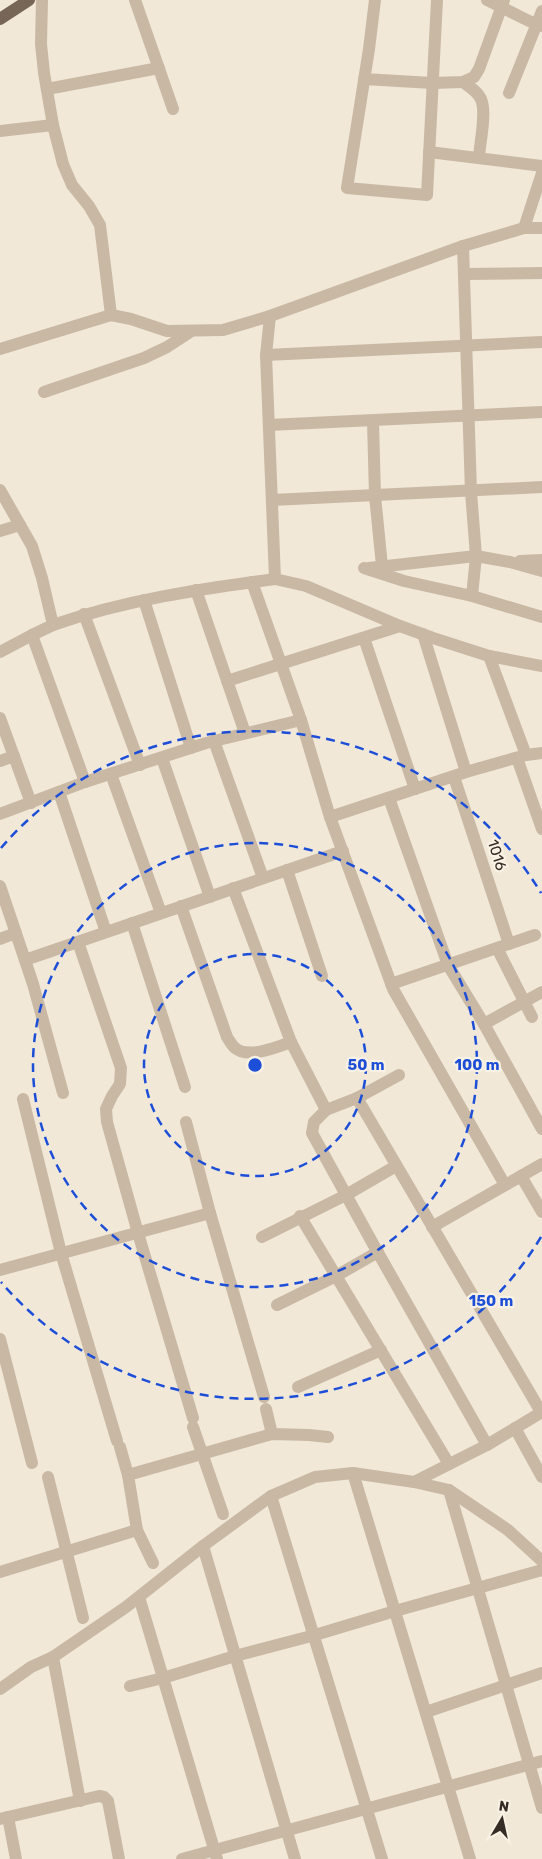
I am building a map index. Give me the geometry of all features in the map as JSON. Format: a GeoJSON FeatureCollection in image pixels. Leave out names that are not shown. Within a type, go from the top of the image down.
{"type":"FeatureCollection","features":[{"type":"Feature","properties":{"kind":"main road"},"geometry":{"type":"LineString","coordinates":[[0,20],[29,0]]}},
{"type":"Feature","properties":{"kind":"street"},"geometry":{"type":"LineString","coordinates":[[42,0],[42,44],[53,125],[63,164],[72,185],[89,206],[100,225],[111,315]]}},
{"type":"Feature","properties":{"kind":"street"},"geometry":{"type":"LineString","coordinates":[[135,0],[173,109]]}},
{"type":"Feature","properties":{"kind":"street"},"geometry":{"type":"LineString","coordinates":[[375,0],[346,188],[426,195],[437,0]]}},
{"type":"Feature","properties":{"kind":"street"},"geometry":{"type":"LineString","coordinates":[[487,0],[502,4],[539,25]]}},
{"type":"Feature","properties":{"kind":"street"},"geometry":{"type":"LineString","coordinates":[[364,79],[432,83],[463,82],[474,77],[479,70],[502,4]]}},
{"type":"Feature","properties":{"kind":"street"},"geometry":{"type":"LineString","coordinates":[[509,92],[539,25],[542,11]]}},
{"type":"Feature","properties":{"kind":"street"},"geometry":{"type":"LineString","coordinates":[[47,89],[159,68]]}},
{"type":"Feature","properties":{"kind":"street"},"geometry":{"type":"LineString","coordinates":[[463,82],[482,101],[479,157]]}},
{"type":"Feature","properties":{"kind":"street"},"geometry":{"type":"LineString","coordinates":[[0,131],[53,125]]}},
{"type":"Feature","properties":{"kind":"street"},"geometry":{"type":"LineString","coordinates":[[429,152],[542,166]]}},
{"type":"Feature","properties":{"kind":"street"},"geometry":{"type":"LineString","coordinates":[[524,228],[542,174]]}},
{"type":"Feature","properties":{"kind":"street"},"geometry":{"type":"LineString","coordinates":[[0,349],[111,315],[167,331],[223,330],[270,316],[463,246],[524,228],[542,228]]}},
{"type":"Feature","properties":{"kind":"street"},"geometry":{"type":"LineString","coordinates":[[463,246],[471,492],[476,556],[472,596]]}},
{"type":"Feature","properties":{"kind":"street"},"geometry":{"type":"LineString","coordinates":[[465,274],[542,273]]}},
{"type":"Feature","properties":{"kind":"street"},"geometry":{"type":"LineString","coordinates":[[270,316],[266,355],[275,579]]}},
{"type":"Feature","properties":{"kind":"street"},"geometry":{"type":"LineString","coordinates":[[44,392],[144,358],[167,347],[190,332]]}},
{"type":"Feature","properties":{"kind":"street"},"geometry":{"type":"LineString","coordinates":[[266,355],[542,342]]}},
{"type":"Feature","properties":{"kind":"street"},"geometry":{"type":"LineString","coordinates":[[269,425],[542,412]]}},
{"type":"Feature","properties":{"kind":"street"},"geometry":{"type":"LineString","coordinates":[[373,421],[376,496],[382,566]]}},
{"type":"Feature","properties":{"kind":"street"},"geometry":{"type":"LineString","coordinates":[[272,500],[471,492],[542,487]]}},
{"type":"Feature","properties":{"kind":"street"},"geometry":{"type":"LineString","coordinates":[[0,490],[32,546],[53,624]]}},
{"type":"Feature","properties":{"kind":"street"},"geometry":{"type":"LineString","coordinates":[[0,531],[20,525]]}},
{"type":"Feature","properties":{"kind":"street"},"geometry":{"type":"LineString","coordinates":[[542,571],[510,562],[476,556],[364,568],[404,581],[472,596],[542,617]]}},
{"type":"Feature","properties":{"kind":"street"},"geometry":{"type":"LineString","coordinates":[[510,562],[542,560]]}},
{"type":"Feature","properties":{"kind":"street"},"geometry":{"type":"LineString","coordinates":[[0,652],[53,624],[84,614],[196,590],[275,579],[306,586],[400,626],[489,656],[542,666]]}},
{"type":"Feature","properties":{"kind":"street"},"geometry":{"type":"LineString","coordinates":[[252,582],[301,720],[330,817],[391,984],[505,1186]]}},
{"type":"Feature","properties":{"kind":"street"},"geometry":{"type":"LineString","coordinates":[[196,590],[245,733]]}},
{"type":"Feature","properties":{"kind":"street"},"geometry":{"type":"LineString","coordinates":[[144,600],[191,748]]}},
{"type":"Feature","properties":{"kind":"street"},"geometry":{"type":"LineString","coordinates":[[84,614],[140,765]]}},
{"type":"Feature","properties":{"kind":"street"},"geometry":{"type":"LineString","coordinates":[[227,680],[400,626]]}},
{"type":"Feature","properties":{"kind":"street","name":"1016"},"geometry":{"type":"LineString","coordinates":[[423,634],[503,946],[524,1002],[532,1017]]}},
{"type":"Feature","properties":{"kind":"street"},"geometry":{"type":"LineString","coordinates":[[32,635],[85,782]]}},
{"type":"Feature","properties":{"kind":"street"},"geometry":{"type":"LineString","coordinates":[[364,638],[415,789]]}},
{"type":"Feature","properties":{"kind":"street"},"geometry":{"type":"LineString","coordinates":[[489,656],[542,829]]}},
{"type":"Feature","properties":{"kind":"street"},"geometry":{"type":"LineString","coordinates":[[0,718],[31,803]]}},
{"type":"Feature","properties":{"kind":"street"},"geometry":{"type":"LineString","coordinates":[[0,814],[85,782],[191,748],[301,720]]}},
{"type":"Feature","properties":{"kind":"street"},"geometry":{"type":"LineString","coordinates":[[214,741],[263,878]]}},
{"type":"Feature","properties":{"kind":"street"},"geometry":{"type":"LineString","coordinates":[[330,817],[460,774],[542,753]]}},
{"type":"Feature","properties":{"kind":"street"},"geometry":{"type":"LineString","coordinates":[[0,761],[14,756]]}},
{"type":"Feature","properties":{"kind":"street"},"geometry":{"type":"LineString","coordinates":[[162,758],[210,896]]}},
{"type":"Feature","properties":{"kind":"street"},"geometry":{"type":"LineString","coordinates":[[111,774],[161,913]]}},
{"type":"Feature","properties":{"kind":"street"},"geometry":{"type":"LineString","coordinates":[[59,792],[106,932]]}},
{"type":"Feature","properties":{"kind":"street"},"geometry":{"type":"LineString","coordinates":[[389,798],[448,965],[484,1024],[542,1129]]}},
{"type":"Feature","properties":{"kind":"street"},"geometry":{"type":"LineString","coordinates":[[25,960],[343,851]]}},
{"type":"Feature","properties":{"kind":"street"},"geometry":{"type":"LineString","coordinates":[[287,870],[322,976]]}},
{"type":"Feature","properties":{"kind":"street"},"geometry":{"type":"LineString","coordinates":[[0,886],[25,960],[63,1093]]}},
{"type":"Feature","properties":{"kind":"street"},"geometry":{"type":"LineString","coordinates":[[233,888],[291,1042],[326,1110]]}},
{"type":"Feature","properties":{"kind":"street"},"geometry":{"type":"LineString","coordinates":[[181,906],[227,1037],[235,1048],[247,1052],[262,1052],[291,1042]]}},
{"type":"Feature","properties":{"kind":"street"},"geometry":{"type":"LineString","coordinates":[[132,923],[185,1088]]}},
{"type":"Feature","properties":{"kind":"street"},"geometry":{"type":"LineString","coordinates":[[0,939],[16,934]]}},
{"type":"Feature","properties":{"kind":"street"},"geometry":{"type":"LineString","coordinates":[[391,984],[535,935]]}},
{"type":"Feature","properties":{"kind":"street"},"geometry":{"type":"LineString","coordinates":[[78,942],[121,1068],[120,1084],[106,1109],[107,1122],[202,1454],[222,1514]]}},
{"type":"Feature","properties":{"kind":"street"},"geometry":{"type":"LineString","coordinates":[[484,1024],[542,992]]}},
{"type":"Feature","properties":{"kind":"street"},"geometry":{"type":"LineString","coordinates":[[399,1076],[356,1098],[326,1110],[314,1122],[312,1133],[487,1445]]}},
{"type":"Feature","properties":{"kind":"street"},"geometry":{"type":"LineString","coordinates":[[356,1098],[541,1412],[487,1445],[414,1482]]}},
{"type":"Feature","properties":{"kind":"street"},"geometry":{"type":"LineString","coordinates":[[23,1099],[61,1253],[128,1475],[137,1530],[153,1563]]}},
{"type":"Feature","properties":{"kind":"street"},"geometry":{"type":"LineString","coordinates":[[186,1122],[272,1434]]}},
{"type":"Feature","properties":{"kind":"street"},"geometry":{"type":"LineString","coordinates":[[432,1227],[542,1164]]}},
{"type":"Feature","properties":{"kind":"street"},"geometry":{"type":"LineString","coordinates":[[262,1237],[300,1216],[346,1195],[396,1166]]}},
{"type":"Feature","properties":{"kind":"street"},"geometry":{"type":"LineString","coordinates":[[521,1176],[542,1212]]}},
{"type":"Feature","properties":{"kind":"street"},"geometry":{"type":"LineString","coordinates":[[0,1270],[210,1213]]}},
{"type":"Feature","properties":{"kind":"street"},"geometry":{"type":"LineString","coordinates":[[300,1216],[449,1464]]}},
{"type":"Feature","properties":{"kind":"street"},"geometry":{"type":"LineString","coordinates":[[277,1305],[336,1276],[378,1252]]}},
{"type":"Feature","properties":{"kind":"street"},"geometry":{"type":"LineString","coordinates":[[0,1339],[32,1463]]}},
{"type":"Feature","properties":{"kind":"street"},"geometry":{"type":"LineString","coordinates":[[298,1387],[381,1350]]}},
{"type":"Feature","properties":{"kind":"street"},"geometry":{"type":"LineString","coordinates":[[515,1428],[542,1477]]}},
{"type":"Feature","properties":{"kind":"street"},"geometry":{"type":"LineString","coordinates":[[128,1475],[272,1434],[328,1437]]}},
{"type":"Feature","properties":{"kind":"street"},"geometry":{"type":"LineString","coordinates":[[353,1474],[470,1859]]}},
{"type":"Feature","properties":{"kind":"street"},"geometry":{"type":"LineString","coordinates":[[0,1689],[31,1667],[53,1656],[139,1597],[203,1546],[271,1496],[315,1477],[353,1474],[414,1482],[449,1490],[508,1530],[542,1561]]}},
{"type":"Feature","properties":{"kind":"street"},"geometry":{"type":"LineString","coordinates":[[48,1477],[83,1618]]}},
{"type":"Feature","properties":{"kind":"street"},"geometry":{"type":"LineString","coordinates":[[449,1490],[542,1808]]}},
{"type":"Feature","properties":{"kind":"street"},"geometry":{"type":"LineString","coordinates":[[271,1496],[382,1859]]}},
{"type":"Feature","properties":{"kind":"street"},"geometry":{"type":"LineString","coordinates":[[0,1572],[137,1530]]}},
{"type":"Feature","properties":{"kind":"street"},"geometry":{"type":"LineString","coordinates":[[203,1546],[295,1859]]}},
{"type":"Feature","properties":{"kind":"street"},"geometry":{"type":"LineString","coordinates":[[130,1686],[542,1570]]}},
{"type":"Feature","properties":{"kind":"street"},"geometry":{"type":"LineString","coordinates":[[139,1597],[215,1855]]}},
{"type":"Feature","properties":{"kind":"street"},"geometry":{"type":"LineString","coordinates":[[53,1656],[80,1800]]}},
{"type":"Feature","properties":{"kind":"street"},"geometry":{"type":"LineString","coordinates":[[426,1712],[542,1673]]}},
{"type":"Feature","properties":{"kind":"street"},"geometry":{"type":"LineString","coordinates":[[182,1859],[215,1855],[287,1830],[542,1760]]}},
{"type":"Feature","properties":{"kind":"street"},"geometry":{"type":"LineString","coordinates":[[16,1859],[4,1818],[99,1796],[104,1797],[108,1801],[119,1859]]}}]}
